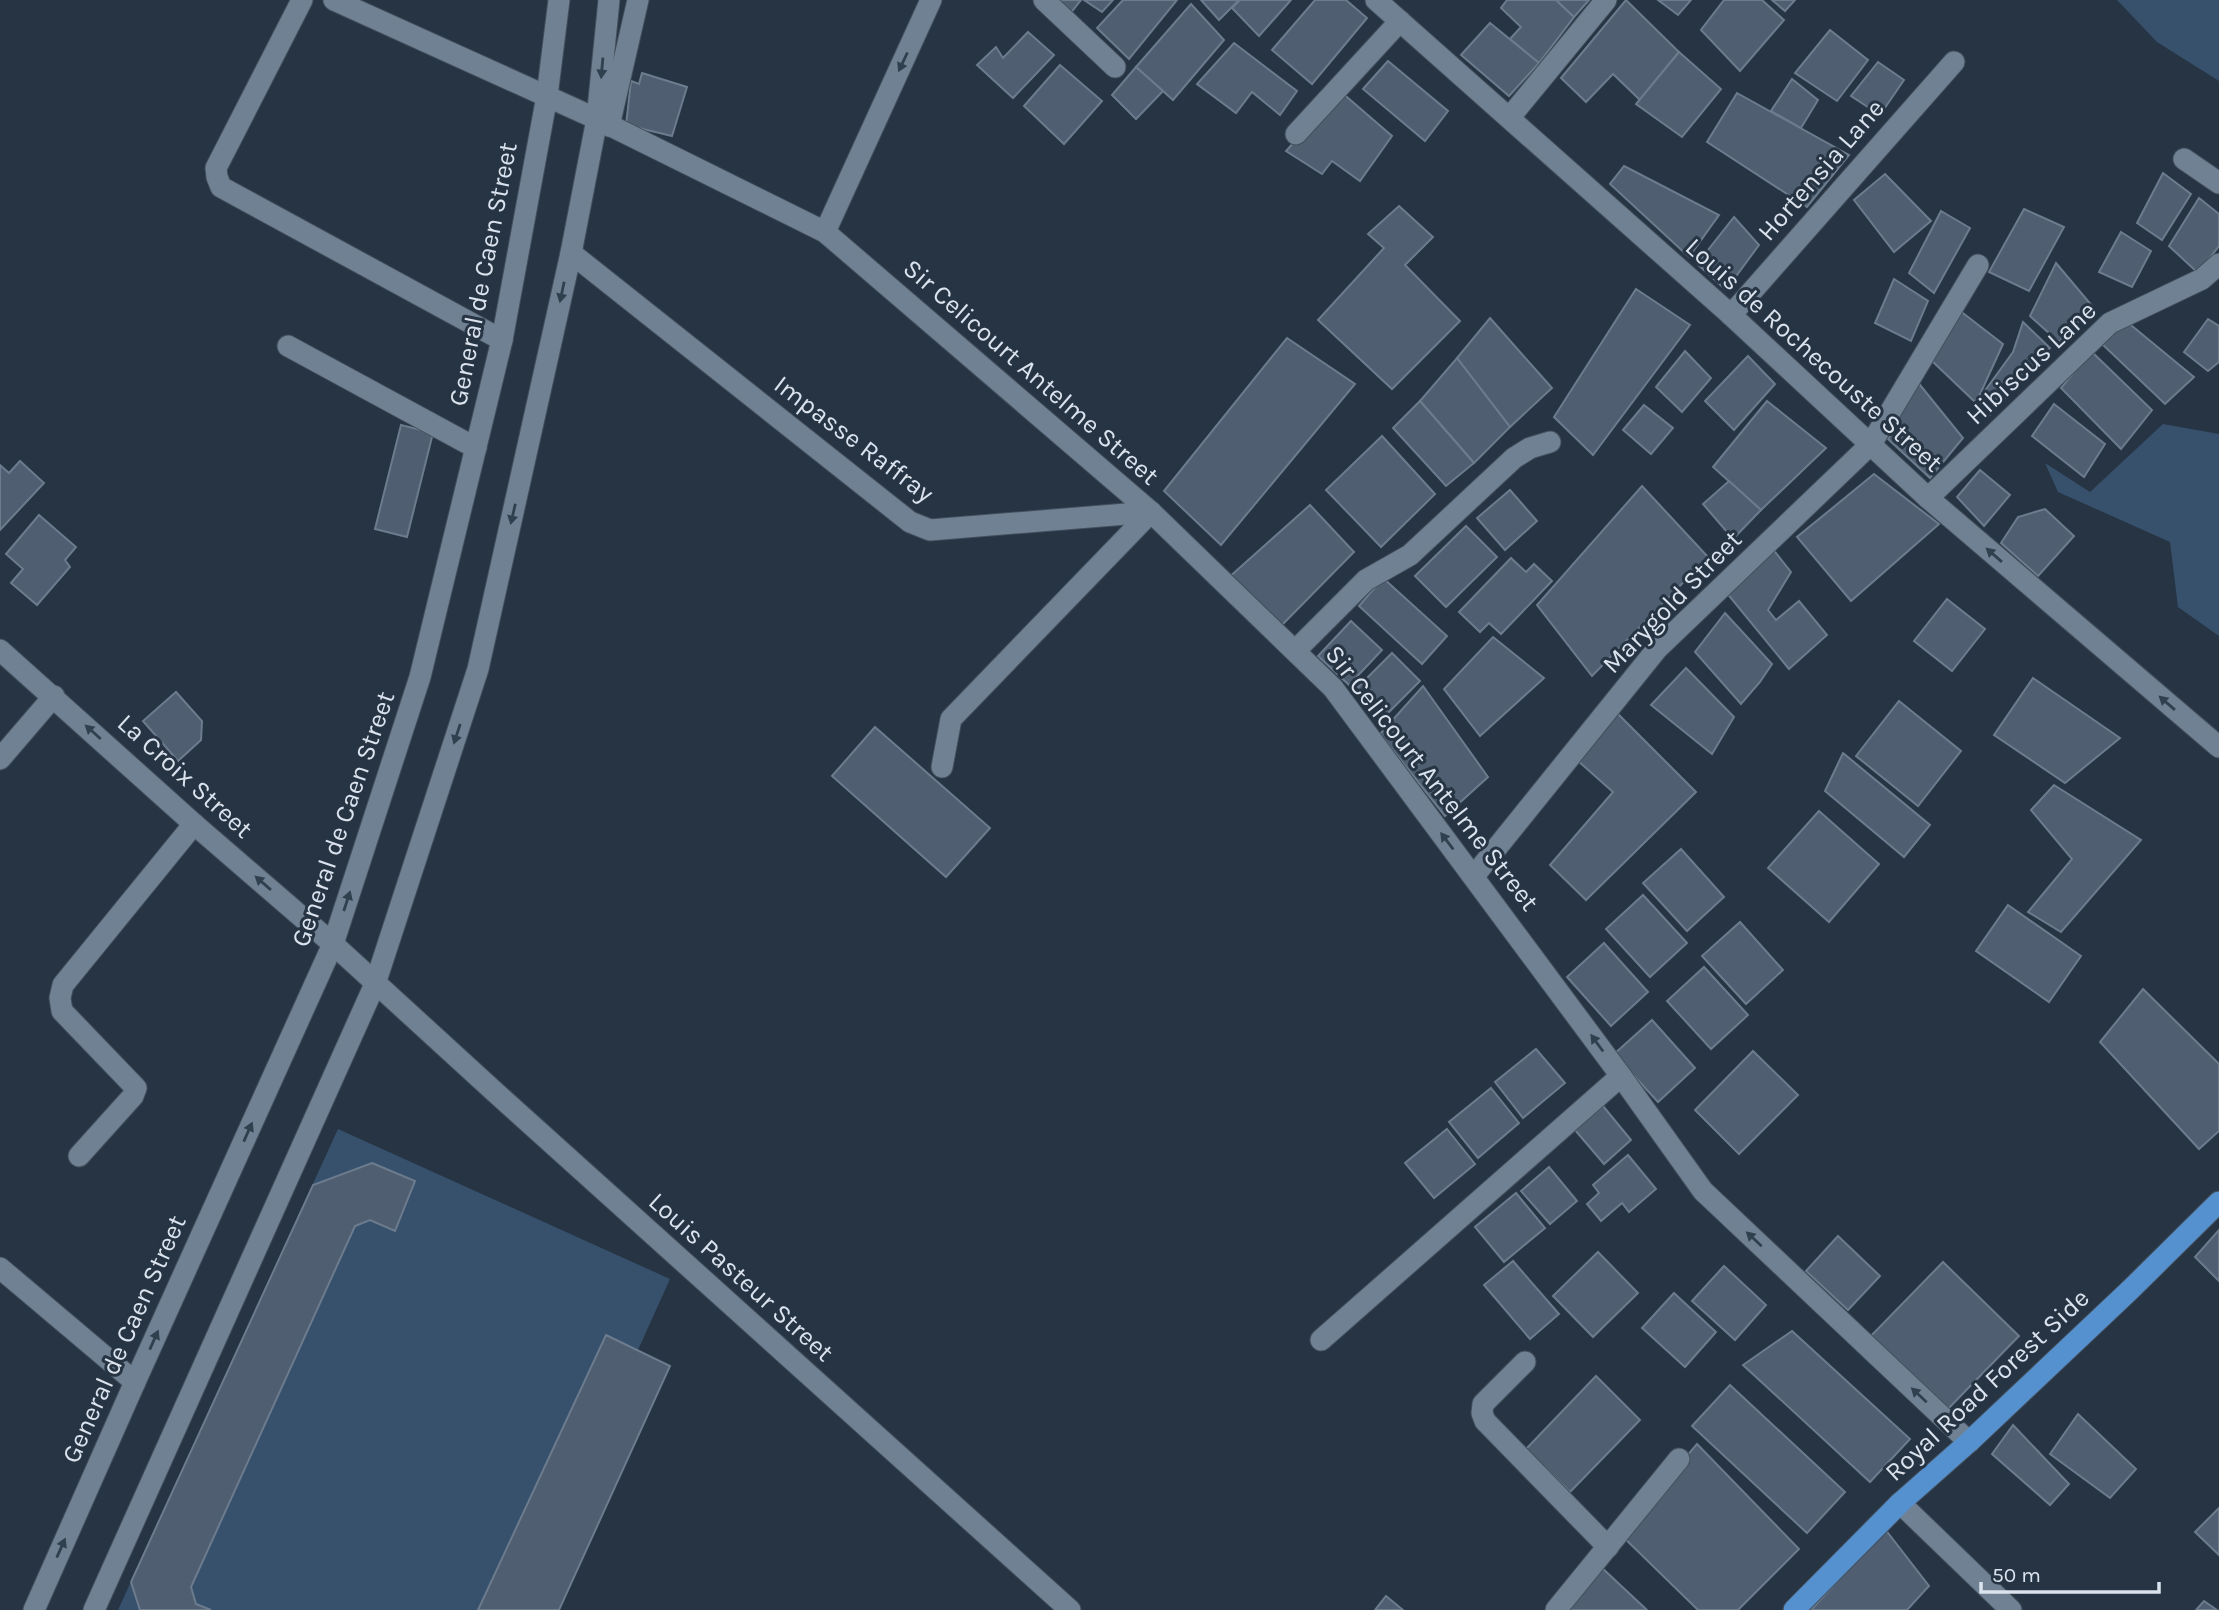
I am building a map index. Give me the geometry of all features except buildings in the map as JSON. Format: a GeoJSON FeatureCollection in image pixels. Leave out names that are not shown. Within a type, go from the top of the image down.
{"type":"FeatureCollection","features":[{"type":"Feature","properties":{"kind":"main road","name":"Royal Road Forest Side"},"geometry":{"type":"LineString","coordinates":[[1794,1610],[1900,1503],[1969,1442],[2219,1202]]}},
{"type":"Feature","properties":{"kind":"street"},"geometry":{"type":"LineString","coordinates":[[302,0],[216,168],[221,187],[502,340]]}},
{"type":"Feature","properties":{"kind":"street","name":"Sir Celicourt Antelme Street"},"geometry":{"type":"LineString","coordinates":[[334,0],[547,96],[825,232],[1152,512],[1333,688],[1474,876],[1703,1191],[1969,1442]]}},
{"type":"Feature","properties":{"kind":"street","name":"General de Caen Street"},"geometry":{"type":"LineString","coordinates":[[34,1610],[333,944],[420,677],[502,340],[547,96],[559,0]]}},
{"type":"Feature","properties":{"kind":"street"},"geometry":{"type":"LineString","coordinates":[[603,123],[609,0]]}},
{"type":"Feature","properties":{"kind":"street"},"geometry":{"type":"LineString","coordinates":[[94,1610],[376,984],[478,669],[571,253],[603,123],[638,0]]}},
{"type":"Feature","properties":{"kind":"street"},"geometry":{"type":"LineString","coordinates":[[825,232],[931,0]]}},
{"type":"Feature","properties":{"kind":"street"},"geometry":{"type":"LineString","coordinates":[[1044,0],[1115,67]]}},
{"type":"Feature","properties":{"kind":"street","name":"Louis de Rochecouste Street"},"geometry":{"type":"LineString","coordinates":[[1376,0],[1731,315],[1928,498],[2219,747]]}},
{"type":"Feature","properties":{"kind":"street"},"geometry":{"type":"LineString","coordinates":[[1510,117],[1606,0]]}},
{"type":"Feature","properties":{"kind":"street"},"geometry":{"type":"LineString","coordinates":[[1296,134],[1400,21]]}},
{"type":"Feature","properties":{"kind":"street","name":"Hortensia Lane"},"geometry":{"type":"LineString","coordinates":[[1731,315],[1954,62]]}},
{"type":"Feature","properties":{"kind":"street"},"geometry":{"type":"LineString","coordinates":[[2184,159],[2219,183]]}},
{"type":"Feature","properties":{"kind":"street","name":"Impasse Raffray"},"geometry":{"type":"LineString","coordinates":[[571,253],[910,522],[930,530],[1152,512]]}},
{"type":"Feature","properties":{"kind":"street","name":"Hibiscus Lane"},"geometry":{"type":"LineString","coordinates":[[1928,498],[2109,323],[2202,279],[2219,264]]}},
{"type":"Feature","properties":{"kind":"street","name":"Marygold Street"},"geometry":{"type":"LineString","coordinates":[[1474,876],[1657,649],[1871,444],[1978,265]]}},
{"type":"Feature","properties":{"kind":"street"},"geometry":{"type":"LineString","coordinates":[[288,346],[476,448]]}},
{"type":"Feature","properties":{"kind":"street"},"geometry":{"type":"LineString","coordinates":[[1296,650],[1366,580],[1410,555],[1514,458],[1530,448],[1550,442]]}},
{"type":"Feature","properties":{"kind":"street"},"geometry":{"type":"LineString","coordinates":[[942,766],[951,719],[1152,512]]}},
{"type":"Feature","properties":{"kind":"street","name":"La Croix Street"},"geometry":{"type":"LineString","coordinates":[[0,650],[376,984]]}},
{"type":"Feature","properties":{"kind":"street"},"geometry":{"type":"LineString","coordinates":[[0,759],[54,696]]}},
{"type":"Feature","properties":{"kind":"street"},"geometry":{"type":"LineString","coordinates":[[79,1156],[133,1096],[136,1088],[62,1011],[60,998],[63,985],[194,824]]}},
{"type":"Feature","properties":{"kind":"street","name":"Louis Pasteur Street"},"geometry":{"type":"LineString","coordinates":[[376,984],[1070,1610]]}},
{"type":"Feature","properties":{"kind":"street"},"geometry":{"type":"LineString","coordinates":[[1321,1340],[1621,1076]]}},
{"type":"Feature","properties":{"kind":"street"},"geometry":{"type":"LineString","coordinates":[[0,1268],[135,1382]]}},
{"type":"Feature","properties":{"kind":"street"},"geometry":{"type":"LineString","coordinates":[[1525,1362],[1483,1404],[1485,1422],[1608,1547]]}},
{"type":"Feature","properties":{"kind":"street"},"geometry":{"type":"LineString","coordinates":[[1556,1610],[1679,1458]]}},
{"type":"Feature","properties":{"kind":"street"},"geometry":{"type":"LineString","coordinates":[[1900,1503],[2011,1610]]}},
{"type":"Feature","properties":{"kind":"shaded area"},"geometry":{"type":"Polygon","coordinates":[[[2117,0],[2219,0],[2219,81],[2157,42],[2117,0]]]}},
{"type":"Feature","properties":{"kind":"shaded area"},"geometry":{"type":"Polygon","coordinates":[[[2163,424],[2219,434],[2219,636],[2178,607],[2170,542],[2058,492],[2045,463],[2090,492],[2163,424]]]}},
{"type":"Feature","properties":{"kind":"shaded area"},"geometry":{"type":"Polygon","coordinates":[[[338,1129],[670,1279],[638,1350],[670,1366],[559,1610],[118,1610],[338,1129]]]}}]}
